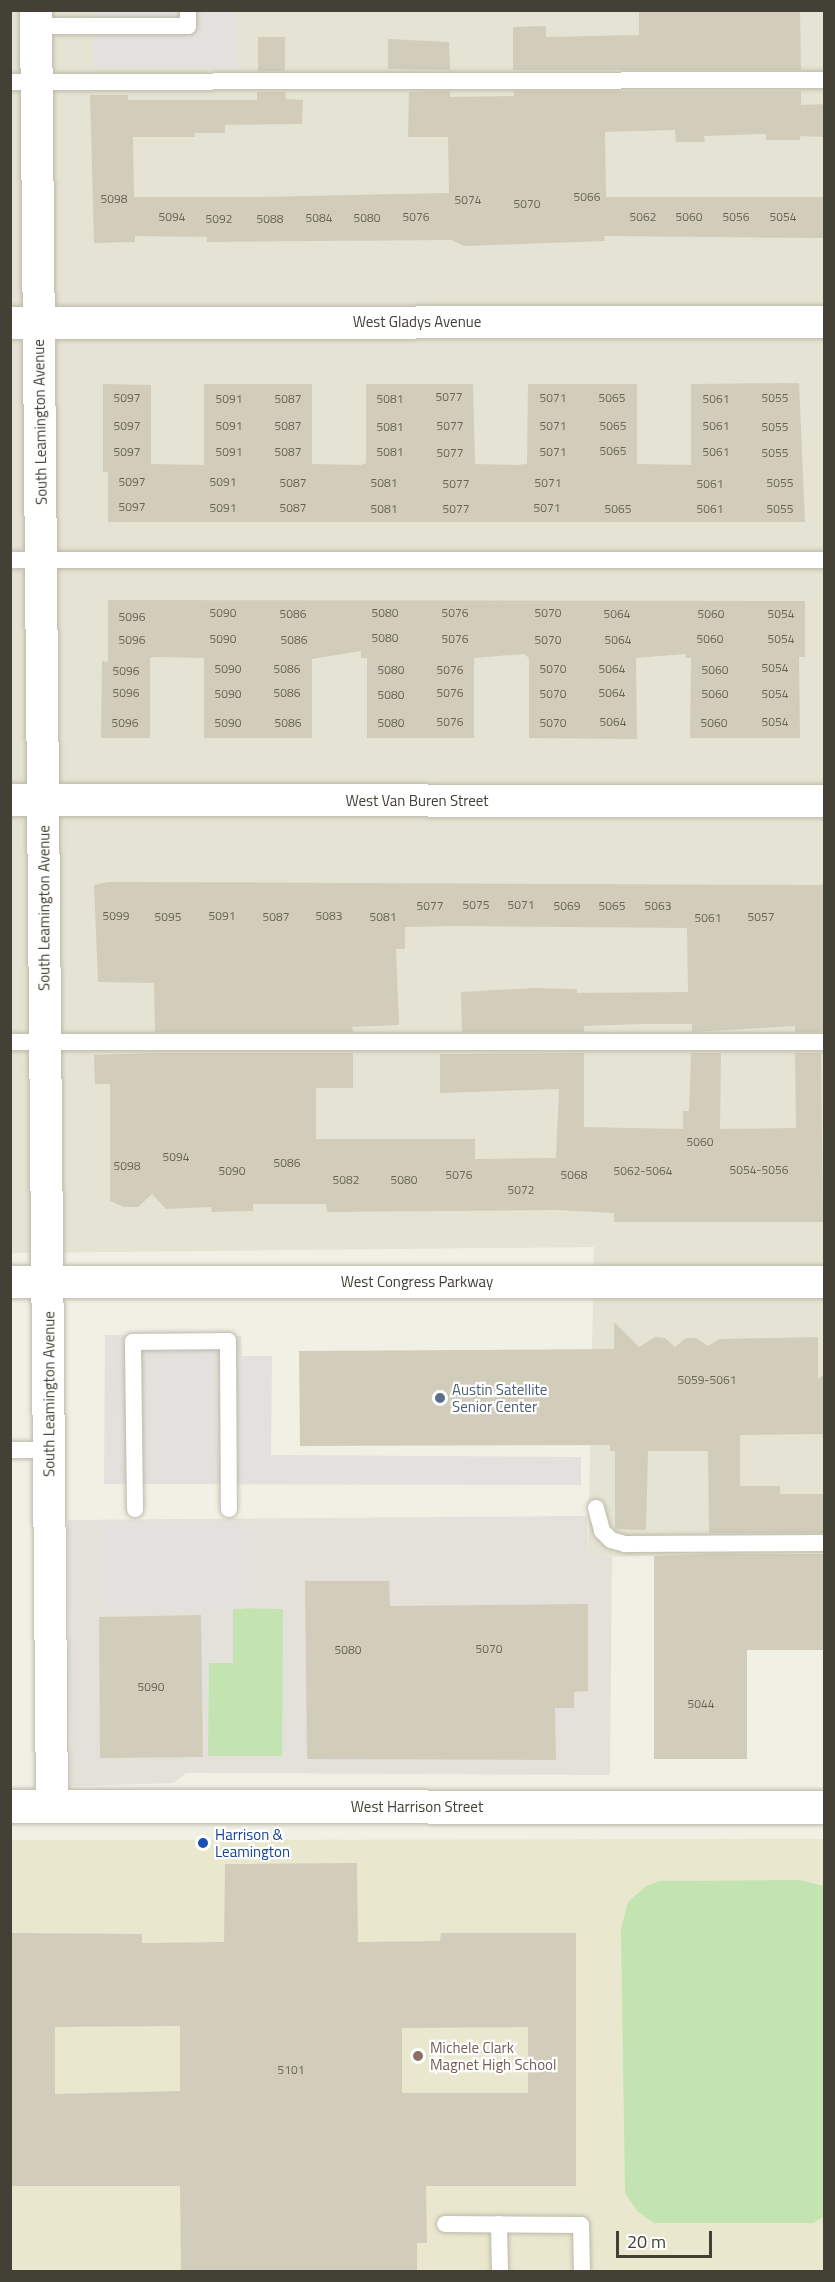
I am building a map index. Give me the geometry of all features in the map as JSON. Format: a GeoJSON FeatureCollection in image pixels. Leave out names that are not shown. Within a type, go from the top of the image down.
{"type":"FeatureCollection","features":[{"type":"Feature","properties":{"kind":"street","name":"South Leamington Avenue"},"geometry":{"type":"LineString","coordinates":[[36,18],[24,82],[25,323],[41,560],[52,1806]]}},
{"type":"Feature","properties":{"kind":"street","name":"West Gladys Avenue"},"geometry":{"type":"LineString","coordinates":[[25,323],[825,322]]}},
{"type":"Feature","properties":{"kind":"street","name":"West Van Buren Street"},"geometry":{"type":"LineString","coordinates":[[10,800],[825,801]]}},
{"type":"Feature","properties":{"kind":"street","name":"West Congress Parkway"},"geometry":{"type":"LineString","coordinates":[[10,1282],[825,1282]]}},
{"type":"Feature","properties":{"kind":"street","name":"West Harrison Street"},"geometry":{"type":"LineString","coordinates":[[10,1806],[825,1807]]}},
{"type":"Feature","properties":{"kind":"lane"},"geometry":{"type":"LineString","coordinates":[[36,18],[188,26],[188,10]]}},
{"type":"Feature","properties":{"kind":"lane"},"geometry":{"type":"LineString","coordinates":[[24,82],[825,80]]}},
{"type":"Feature","properties":{"kind":"lane"},"geometry":{"type":"LineString","coordinates":[[10,560],[825,560]]}},
{"type":"Feature","properties":{"kind":"lane"},"geometry":{"type":"LineString","coordinates":[[10,1042],[825,1042]]}},
{"type":"Feature","properties":{"kind":"lane"},"geometry":{"type":"LineString","coordinates":[[135,1509],[133,1342],[228,1341],[229,1509]]}},
{"type":"Feature","properties":{"kind":"lane"},"geometry":{"type":"LineString","coordinates":[[10,1450],[49,1450]]}},
{"type":"Feature","properties":{"kind":"lane"},"geometry":{"type":"LineString","coordinates":[[596,1508],[602,1531],[611,1540],[625,1544],[825,1543]]}},
{"type":"Feature","properties":{"kind":"lane"},"geometry":{"type":"LineString","coordinates":[[445,2224],[581,2225],[582,2271]]}},
{"type":"Feature","properties":{"kind":"lane"},"geometry":{"type":"LineString","coordinates":[[500,2224],[500,2271]]}},
{"type":"Feature","properties":{"kind":"shaded area"},"geometry":{"type":"Polygon","coordinates":[[[10,11],[824,11],[824,1553],[588,1557],[594,1247],[11,1253],[10,11]]]}},
{"type":"Feature","properties":{"kind":"shaded area"},"geometry":{"type":"Polygon","coordinates":[[[93,11],[236,11],[237,67],[93,67],[93,11]]]}},
{"type":"Feature","properties":{"kind":"shaded area"},"geometry":{"type":"Polygon","coordinates":[[[105,1335],[241,1336],[242,1356],[272,1356],[271,1455],[581,1457],[581,1485],[104,1484],[105,1335]]]}},
{"type":"Feature","properties":{"kind":"shaded area"},"geometry":{"type":"Polygon","coordinates":[[[587,1516],[588,1557],[612,1557],[610,1775],[186,1773],[174,1783],[71,1786],[68,1520],[587,1516]]]}},
{"type":"Feature","properties":{"kind":"shaded area"},"geometry":{"type":"Polygon","coordinates":[[[102,1526],[245,1526],[245,1609],[102,1608],[102,1526]]]}},
{"type":"Feature","properties":{"kind":"shaded area","name":"Michele Clark Magnet High School"},"geometry":{"type":"Polygon","coordinates":[[[824,1839],[824,2271],[11,2271],[10,1840],[824,1839]]]}},
{"type":"Feature","properties":{"kind":"green space"},"geometry":{"type":"Polygon","coordinates":[[[233,1608],[283,1609],[282,1756],[208,1756],[209,1663],[233,1663],[233,1608]]]}},
{"type":"Feature","properties":{"kind":"green space"},"geometry":{"type":"Polygon","coordinates":[[[800,1880],[824,1886],[824,2217],[813,2223],[654,2223],[637,2211],[625,2193],[621,1929],[628,1902],[646,1886],[660,1881],[800,1880]]]}},
{"type":"Feature","properties":{"kind":"building"},"geometry":{"type":"Polygon","coordinates":[[[639,10],[800,10],[801,70],[513,70],[513,27],[546,26],[546,37],[639,35],[639,10]]]}},
{"type":"Feature","properties":{"kind":"building"},"geometry":{"type":"Polygon","coordinates":[[[258,37],[285,37],[285,71],[258,71],[258,37]]]}},
{"type":"Feature","properties":{"kind":"building"},"geometry":{"type":"Polygon","coordinates":[[[388,39],[449,42],[450,70],[388,69],[388,39]]]}},
{"type":"Feature","properties":{"kind":"building"},"geometry":{"type":"Polygon","coordinates":[[[450,91],[450,97],[514,96],[514,91],[801,91],[801,105],[825,104],[825,137],[800,136],[800,140],[766,140],[766,134],[704,136],[705,142],[676,142],[675,130],[605,132],[606,197],[825,197],[825,238],[604,236],[605,241],[464,246],[452,240],[207,242],[207,237],[135,236],[135,242],[94,243],[90,95],[128,95],[128,100],[257,100],[257,92],[285,92],[286,99],[303,100],[302,124],[225,125],[225,133],[195,133],[195,137],[133,137],[134,197],[258,197],[449,193],[448,137],[408,137],[409,92],[450,91]]]}},
{"type":"Feature","properties":{"kind":"building"},"geometry":{"type":"Polygon","coordinates":[[[799,383],[805,522],[108,522],[108,472],[103,472],[103,384],[151,385],[151,464],[204,465],[204,384],[312,384],[312,464],[361,465],[366,463],[366,384],[473,384],[475,464],[516,465],[527,464],[528,384],[637,384],[637,464],[691,465],[691,384],[799,383]]]}},
{"type":"Feature","properties":{"kind":"building"},"geometry":{"type":"Polygon","coordinates":[[[108,600],[805,601],[805,657],[799,657],[800,738],[690,738],[691,658],[686,658],[686,654],[636,658],[637,739],[529,738],[529,658],[524,654],[474,658],[474,738],[367,738],[367,658],[361,658],[361,651],[312,659],[312,738],[204,738],[204,658],[155,657],[150,658],[150,738],[101,738],[102,661],[108,662],[108,600]]]}},
{"type":"Feature","properties":{"kind":"building"},"geometry":{"type":"Polygon","coordinates":[[[108,882],[825,885],[825,1025],[822,1032],[795,1032],[795,1026],[692,1032],[692,1024],[642,1024],[584,1026],[584,1032],[462,1032],[461,992],[535,988],[577,989],[577,993],[688,992],[687,928],[457,926],[405,927],[405,949],[396,949],[399,1025],[352,1027],[353,1032],[155,1032],[154,983],[98,982],[94,885],[108,882]]]}},
{"type":"Feature","properties":{"kind":"building"},"geometry":{"type":"Polygon","coordinates":[[[353,1053],[353,1088],[316,1088],[316,1139],[475,1139],[475,1159],[556,1158],[559,1089],[440,1093],[440,1054],[584,1053],[584,1127],[683,1129],[683,1111],[689,1111],[691,1053],[721,1053],[720,1129],[796,1128],[795,1053],[821,1053],[823,1222],[614,1222],[614,1213],[556,1210],[327,1212],[326,1204],[253,1204],[253,1211],[212,1212],[211,1207],[166,1209],[152,1194],[138,1207],[124,1207],[110,1201],[110,1084],[95,1084],[94,1055],[353,1053]]]}},
{"type":"Feature","properties":{"kind":"building"},"geometry":{"type":"Polygon","coordinates":[[[614,1322],[639,1347],[655,1337],[665,1338],[675,1347],[686,1338],[696,1338],[708,1346],[719,1339],[818,1337],[818,1379],[825,1373],[825,1434],[740,1435],[740,1486],[780,1486],[780,1494],[823,1494],[823,1533],[709,1533],[708,1451],[648,1451],[646,1530],[615,1529],[615,1451],[610,1451],[610,1445],[300,1446],[299,1351],[614,1349],[614,1322]]]}},
{"type":"Feature","properties":{"kind":"building"},"geometry":{"type":"Polygon","coordinates":[[[823,1554],[825,1650],[747,1650],[747,1759],[654,1759],[654,1556],[823,1554]]]}},
{"type":"Feature","properties":{"kind":"building"},"geometry":{"type":"Polygon","coordinates":[[[305,1581],[389,1581],[390,1606],[588,1604],[588,1691],[574,1692],[574,1708],[555,1708],[556,1760],[307,1759],[305,1581]]]}},
{"type":"Feature","properties":{"kind":"building"},"geometry":{"type":"Polygon","coordinates":[[[201,1615],[203,1757],[100,1758],[99,1617],[201,1615]]]}},
{"type":"Feature","properties":{"kind":"building"},"geometry":{"type":"Polygon","coordinates":[[[357,1863],[358,1942],[440,1941],[441,1933],[576,1933],[576,2186],[426,2186],[427,2243],[417,2243],[417,2271],[181,2271],[180,2186],[10,2186],[10,1933],[142,1934],[142,1943],[224,1942],[225,1864],[357,1863]],[[180,2026],[55,2027],[55,2094],[180,2091],[180,2026]],[[528,2027],[402,2028],[402,2093],[528,2093],[528,2027]]]}},
{"type":"Feature","properties":{"kind":"place","name":"Austin Satellite Senior Center"},"geometry":{"type":"Point","coordinates":[440,1398]}},
{"type":"Feature","properties":{"kind":"place","name":"Harrison & Leamington"},"geometry":{"type":"Point","coordinates":[203,1843]}},
{"type":"Feature","properties":{"kind":"place","name":"Michele Clark Magnet High School"},"geometry":{"type":"Point","coordinates":[418,2056]}}]}
